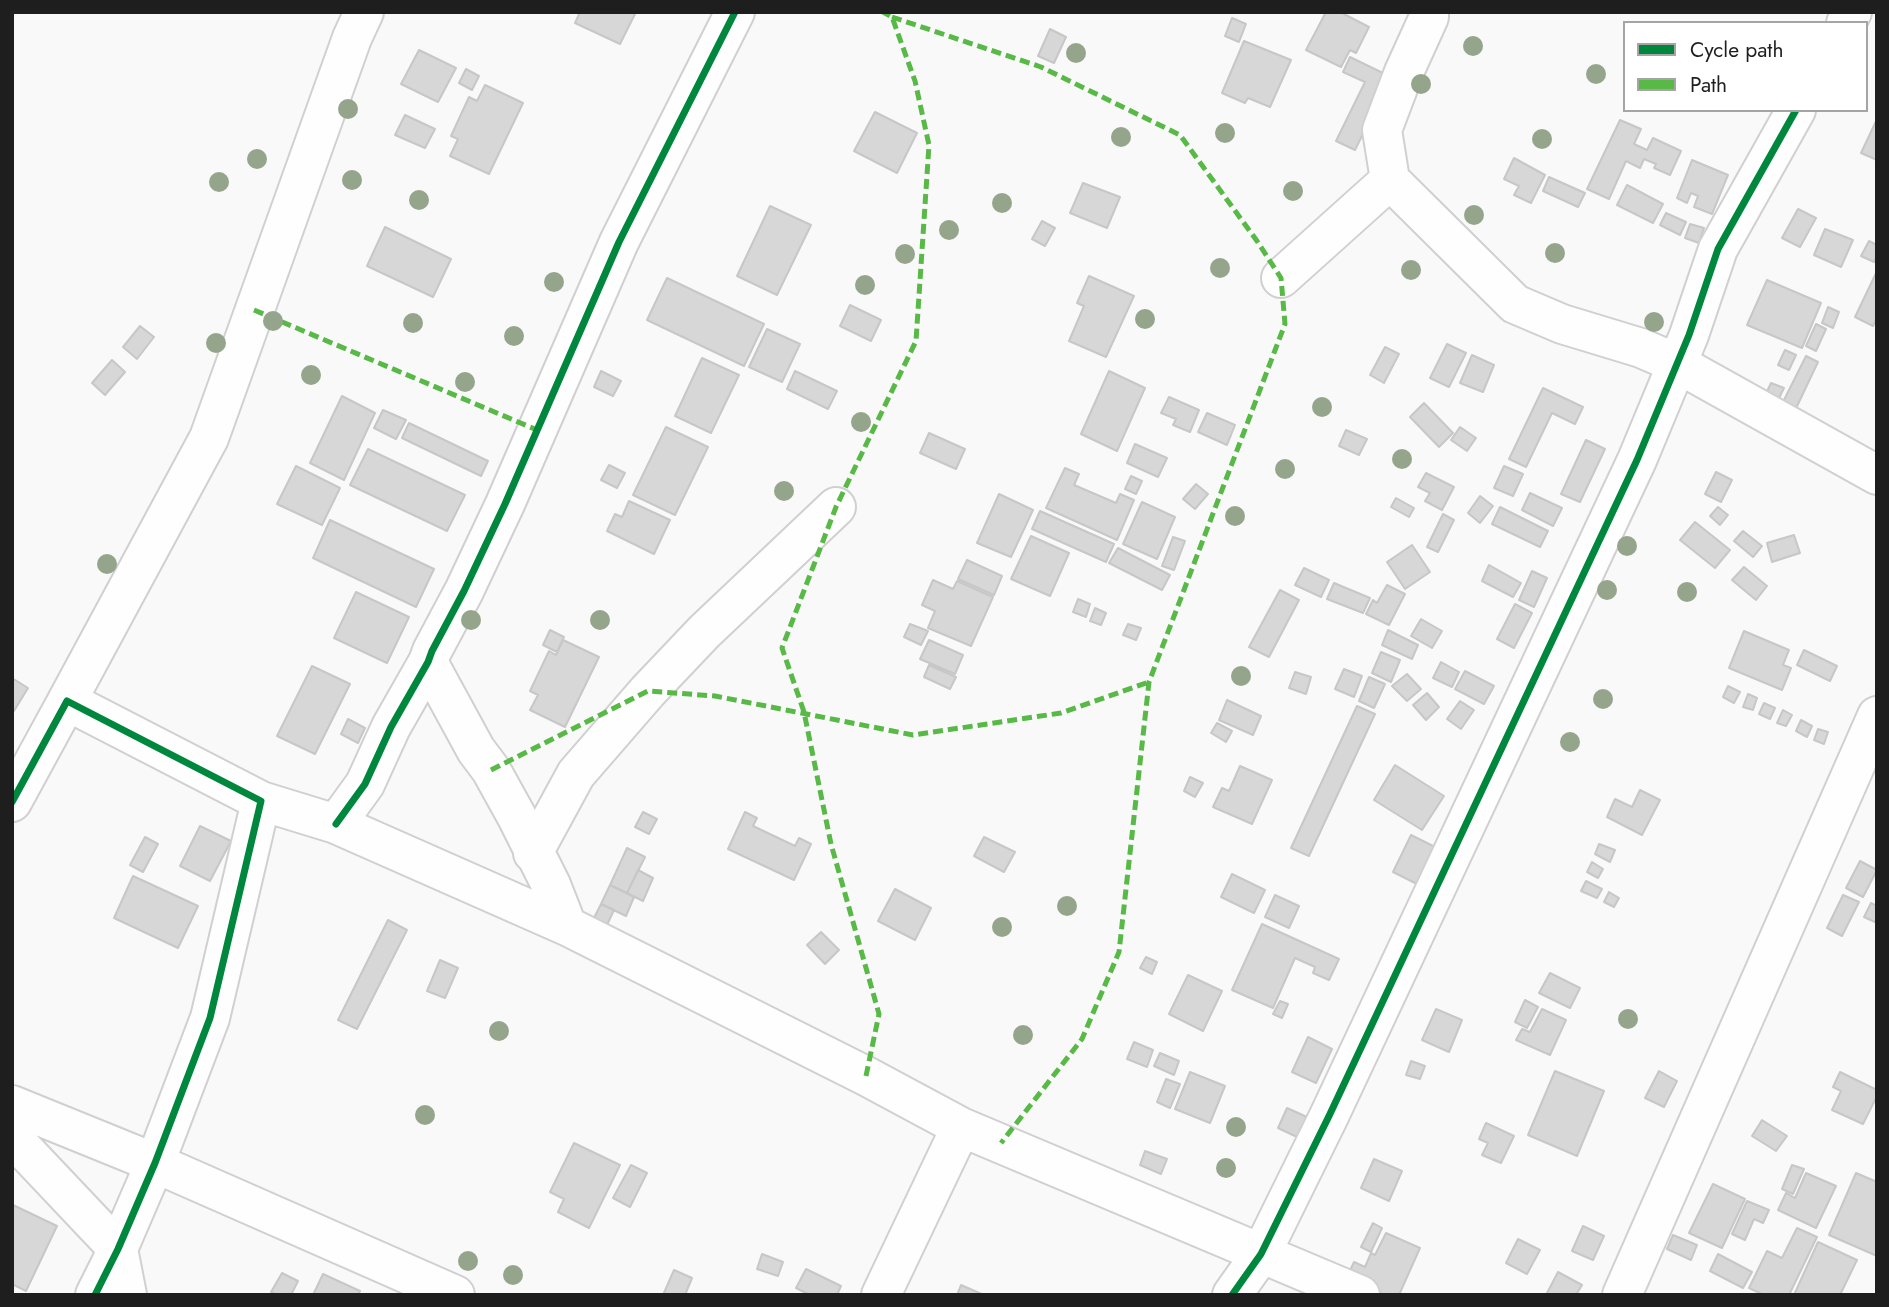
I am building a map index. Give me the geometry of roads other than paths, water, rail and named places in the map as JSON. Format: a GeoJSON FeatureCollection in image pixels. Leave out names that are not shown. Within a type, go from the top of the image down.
{"type":"FeatureCollection","features":[{"type":"Feature","properties":{"kind":"street"},"geometry":{"type":"LineString","coordinates":[[336,824],[365,784],[391,727],[464,592],[619,242],[736,12]]}},
{"type":"Feature","properties":{"kind":"street"},"geometry":{"type":"LineString","coordinates":[[1429,12],[1382,130],[1390,180],[1515,304],[1562,324],[1641,348],[1678,364],[1877,475]]}},
{"type":"Feature","properties":{"kind":"street"},"geometry":{"type":"LineString","coordinates":[[12,802],[209,438],[356,21]]}},
{"type":"Feature","properties":{"kind":"street"},"geometry":{"type":"LineString","coordinates":[[1232,1295],[1261,1254],[1329,1116],[1637,460],[1678,364],[1718,248],[1795,112]]}},
{"type":"Feature","properties":{"kind":"street"},"geometry":{"type":"LineString","coordinates":[[1281,278],[1390,180]]}},
{"type":"Feature","properties":{"kind":"street"},"geometry":{"type":"LineString","coordinates":[[533,853],[576,774],[612,732],[704,632],[836,507]]}},
{"type":"Feature","properties":{"kind":"street"},"geometry":{"type":"LineString","coordinates":[[428,662],[476,750],[491,770],[517,817],[568,926]]}},
{"type":"Feature","properties":{"kind":"street"},"geometry":{"type":"LineString","coordinates":[[67,701],[261,801],[336,824],[568,926],[961,1126],[1360,1295]]}},
{"type":"Feature","properties":{"kind":"street"},"geometry":{"type":"LineString","coordinates":[[1622,1295],[1877,716]]}},
{"type":"Feature","properties":{"kind":"street"},"geometry":{"type":"LineString","coordinates":[[95,1295],[155,1163],[210,1018],[261,801]]}},
{"type":"Feature","properties":{"kind":"street"},"geometry":{"type":"LineString","coordinates":[[12,1105],[155,1163],[455,1295]]}},
{"type":"Feature","properties":{"kind":"street"},"geometry":{"type":"LineString","coordinates":[[881,1295],[961,1126]]}},
{"type":"Feature","properties":{"kind":"street"},"geometry":{"type":"LineString","coordinates":[[12,1136],[118,1249],[127,1295]]}}]}
